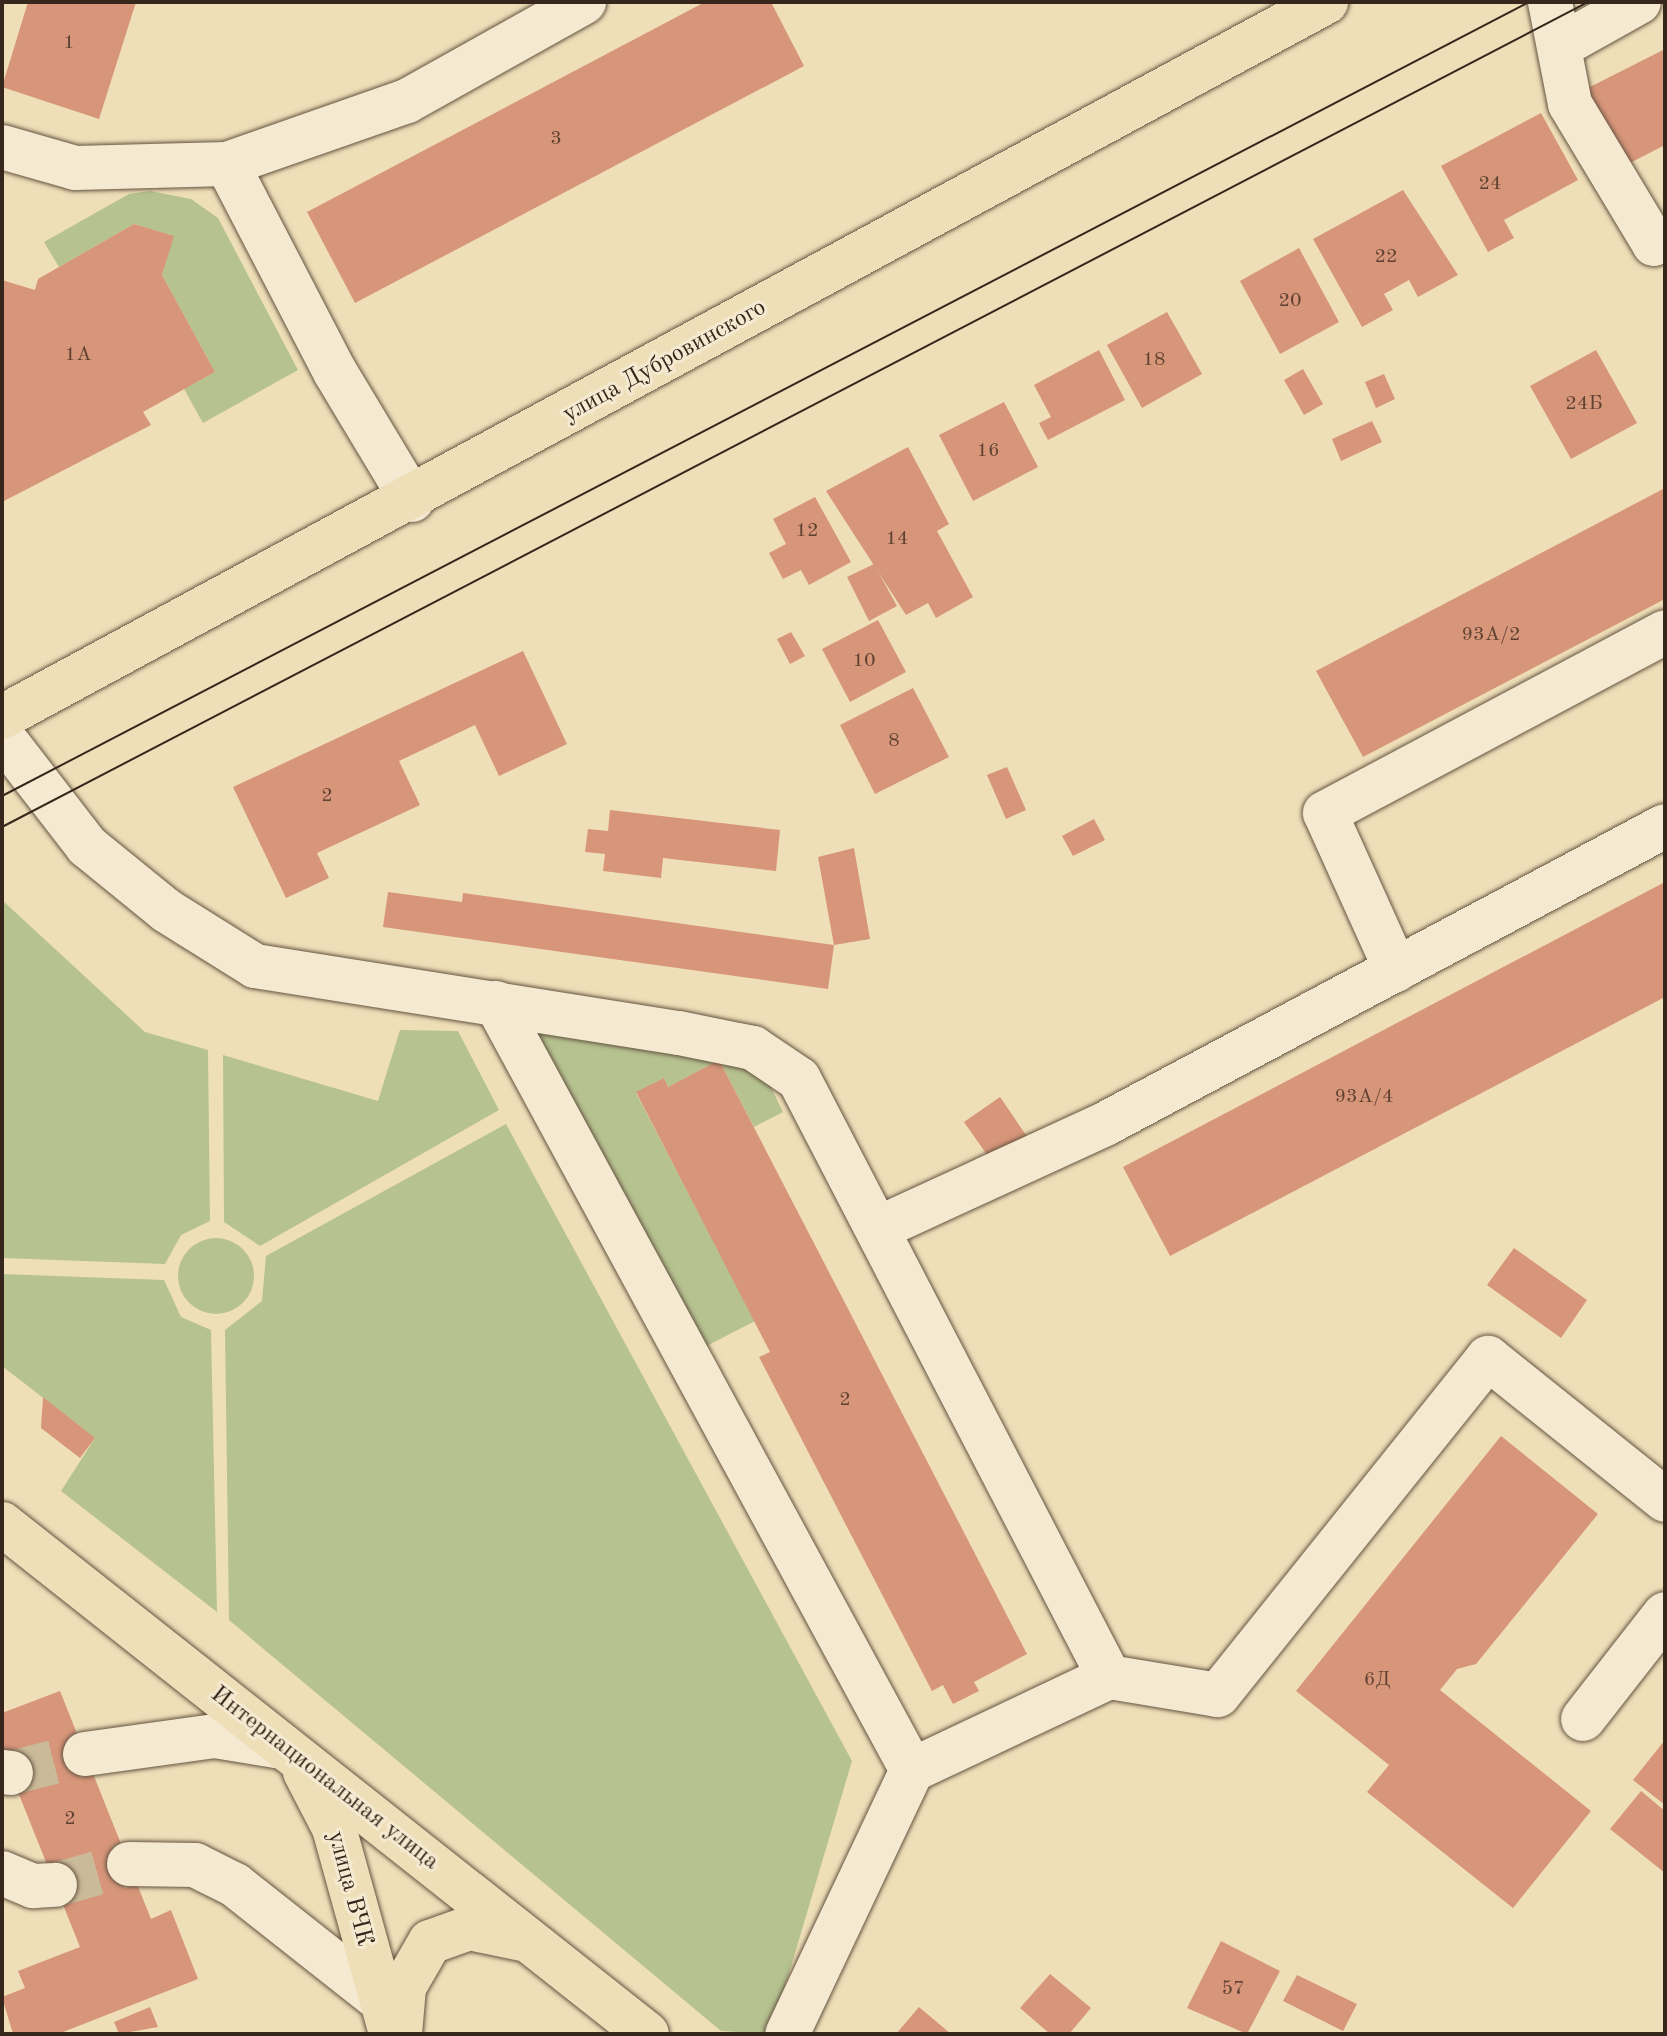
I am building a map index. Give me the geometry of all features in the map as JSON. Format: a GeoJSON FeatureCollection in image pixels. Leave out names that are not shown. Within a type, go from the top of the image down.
{"type":"FeatureCollection","features":[{"type":"Feature","properties":{"kind":"main road","name":"улица Дубровинского"},"geometry":{"type":"LineString","coordinates":[[2,717],[412,500],[1326,2]]}},
{"type":"Feature","properties":{"kind":"main road","name":"Интернациональная улица"},"geometry":{"type":"LineString","coordinates":[[2,1524],[647,2034]]}},
{"type":"Feature","properties":{"kind":"main road","name":"улица ВЧК"},"geometry":{"type":"LineString","coordinates":[[285,1749],[334,1828],[389,2022]]}},
{"type":"Feature","properties":{"kind":"main road"},"geometry":{"type":"LineString","coordinates":[[389,2022],[404,1987],[430,1942],[469,1928],[529,1941]]}},
{"type":"Feature","properties":{"kind":"lane"},"geometry":{"type":"LineString","coordinates":[[2,147],[75,168],[227,164],[407,101],[584,2]]}},
{"type":"Feature","properties":{"kind":"lane"},"geometry":{"type":"LineString","coordinates":[[1550,2],[1562,45],[1570,104],[1654,244],[1665,239]]}},
{"type":"Feature","properties":{"kind":"lane"},"geometry":{"type":"LineString","coordinates":[[1562,45],[1639,2]]}},
{"type":"Feature","properties":{"kind":"lane"},"geometry":{"type":"LineString","coordinates":[[227,164],[335,372],[412,500]]}},
{"type":"Feature","properties":{"kind":"lane"},"geometry":{"type":"LineString","coordinates":[[1396,970],[1325,813],[1665,632]]}},
{"type":"Feature","properties":{"kind":"lane"},"geometry":{"type":"LineString","coordinates":[[2,736],[87,846],[167,911],[255,966],[496,1003],[753,1048],[799,1079],[879,1228],[1109,1677]]}},
{"type":"Feature","properties":{"kind":"lane"},"geometry":{"type":"LineString","coordinates":[[879,1228],[1105,1124],[1665,826]]}},
{"type":"Feature","properties":{"kind":"lane"},"geometry":{"type":"LineString","coordinates":[[496,1003],[912,1770]]}},
{"type":"Feature","properties":{"kind":"lane"},"geometry":{"type":"LineString","coordinates":[[787,2034],[912,1770],[1109,1677],[1218,1695],[1488,1358],[1665,1500]]}},
{"type":"Feature","properties":{"kind":"lane"},"geometry":{"type":"LineString","coordinates":[[1583,1719],[1665,1614]]}},
{"type":"Feature","properties":{"kind":"lane"},"geometry":{"type":"LineString","coordinates":[[85,1754],[215,1736],[285,1749]]}},
{"type":"Feature","properties":{"kind":"lane"},"geometry":{"type":"LineString","coordinates":[[129,1864],[195,1865],[235,1885],[389,2022]]}},
{"type":"Feature","properties":{"kind":"lane"},"geometry":{"type":"LineString","coordinates":[[2,1873],[33,1886],[55,1885]]}},
{"type":"Feature","properties":{"kind":"green space"},"geometry":{"type":"Polygon","coordinates":[[[150,191],[191,199],[218,218],[298,370],[203,423],[184,389],[215,372],[162,275],[173,236],[134,224],[59,267],[44,242],[129,194],[150,191]]]}},
{"type":"Feature","properties":{"kind":"green space"},"geometry":{"type":"Polygon","coordinates":[[[2,900],[145,1032],[208,1050],[210,1221],[181,1235],[165,1264],[2,1258],[2,900]]]}},
{"type":"Feature","properties":{"kind":"green space"},"geometry":{"type":"Polygon","coordinates":[[[526,1025],[742,1057],[766,1077],[783,1112],[754,1127],[719,1060],[668,1087],[664,1078],[636,1093],[755,1321],[699,1350],[526,1025]]]}},
{"type":"Feature","properties":{"kind":"green space"},"geometry":{"type":"Polygon","coordinates":[[[400,1030],[458,1031],[499,1110],[260,1246],[224,1222],[223,1055],[378,1101],[400,1030]]]}},
{"type":"Feature","properties":{"kind":"green space"},"geometry":{"type":"Polygon","coordinates":[[[506,1124],[852,1761],[771,2034],[721,2031],[229,1620],[225,1330],[262,1301],[266,1256],[506,1124]]]}},
{"type":"Feature","properties":{"kind":"green space"},"geometry":{"type":"Polygon","coordinates":[[[209,1238],[223,1238],[237,1244],[248,1255],[254,1276],[251,1291],[243,1303],[223,1314],[209,1314],[195,1308],[184,1297],[178,1283],[178,1269],[184,1255],[195,1244],[209,1238]]]}},
{"type":"Feature","properties":{"kind":"green space"},"geometry":{"type":"Polygon","coordinates":[[[2,1274],[164,1280],[181,1317],[211,1330],[217,1612],[61,1491],[95,1438],[2,1366],[2,1274]]]}},
{"type":"Feature","properties":{"kind":"building"},"geometry":{"type":"Polygon","coordinates":[[[28,2],[136,2],[99,119],[2,87],[28,2]]]}},
{"type":"Feature","properties":{"kind":"building"},"geometry":{"type":"Polygon","coordinates":[[[705,2],[771,2],[804,66],[355,303],[307,212],[705,2]]]}},
{"type":"Feature","properties":{"kind":"building"},"geometry":{"type":"Polygon","coordinates":[[[1665,49],[1665,145],[1626,165],[1586,89],[1665,49]]]}},
{"type":"Feature","properties":{"kind":"building"},"geometry":{"type":"Polygon","coordinates":[[[1541,113],[1578,180],[1504,220],[1514,238],[1488,252],[1441,166],[1541,113]]]}},
{"type":"Feature","properties":{"kind":"building"},"geometry":{"type":"Polygon","coordinates":[[[1403,190],[1458,275],[1418,297],[1409,280],[1384,294],[1393,310],[1362,327],[1313,239],[1403,190]]]}},
{"type":"Feature","properties":{"kind":"building"},"geometry":{"type":"Polygon","coordinates":[[[134,224],[174,236],[162,275],[215,372],[143,412],[151,425],[2,502],[2,280],[35,290],[38,279],[134,224]]]}},
{"type":"Feature","properties":{"kind":"building"},"geometry":{"type":"Polygon","coordinates":[[[1299,248],[1339,322],[1280,354],[1240,281],[1299,248]]]}},
{"type":"Feature","properties":{"kind":"building"},"geometry":{"type":"Polygon","coordinates":[[[1167,312],[1202,374],[1142,408],[1107,345],[1167,312]]]}},
{"type":"Feature","properties":{"kind":"building"},"geometry":{"type":"Polygon","coordinates":[[[1099,350],[1125,400],[1048,440],[1039,423],[1051,417],[1034,385],[1099,350]]]}},
{"type":"Feature","properties":{"kind":"building"},"geometry":{"type":"Polygon","coordinates":[[[1596,350],[1637,423],[1571,459],[1530,386],[1596,350]]]}},
{"type":"Feature","properties":{"kind":"building"},"geometry":{"type":"Polygon","coordinates":[[[1303,369],[1323,404],[1304,415],[1284,380],[1303,369]]]}},
{"type":"Feature","properties":{"kind":"building"},"geometry":{"type":"Polygon","coordinates":[[[1384,374],[1395,399],[1376,408],[1365,382],[1384,374]]]}},
{"type":"Feature","properties":{"kind":"building"},"geometry":{"type":"Polygon","coordinates":[[[1004,402],[1038,467],[973,501],[939,435],[1004,402]]]}},
{"type":"Feature","properties":{"kind":"building"},"geometry":{"type":"Polygon","coordinates":[[[1372,421],[1382,442],[1341,461],[1332,439],[1372,421]]]}},
{"type":"Feature","properties":{"kind":"building"},"geometry":{"type":"Polygon","coordinates":[[[908,447],[949,524],[937,531],[973,597],[936,618],[928,603],[906,615],[826,491],[908,447]]]}},
{"type":"Feature","properties":{"kind":"building"},"geometry":{"type":"Polygon","coordinates":[[[1665,488],[1665,599],[1363,757],[1316,671],[1665,488]]]}},
{"type":"Feature","properties":{"kind":"building"},"geometry":{"type":"Polygon","coordinates":[[[815,497],[851,562],[809,585],[801,570],[783,579],[769,553],[786,544],[773,519],[815,497]]]}},
{"type":"Feature","properties":{"kind":"building"},"geometry":{"type":"Polygon","coordinates":[[[874,564],[897,606],[869,621],[847,577],[874,564]]]}},
{"type":"Feature","properties":{"kind":"building"},"geometry":{"type":"Polygon","coordinates":[[[878,620],[906,672],[850,702],[822,649],[878,620]]]}},
{"type":"Feature","properties":{"kind":"building"},"geometry":{"type":"Polygon","coordinates":[[[791,632],[805,656],[790,664],[777,639],[791,632]]]}},
{"type":"Feature","properties":{"kind":"building"},"geometry":{"type":"Polygon","coordinates":[[[523,651],[567,744],[499,776],[475,725],[399,761],[420,805],[317,853],[329,878],[286,898],[233,787],[523,651]]]}},
{"type":"Feature","properties":{"kind":"building"},"geometry":{"type":"Polygon","coordinates":[[[913,688],[949,757],[875,794],[840,725],[913,688]]]}},
{"type":"Feature","properties":{"kind":"building"},"geometry":{"type":"Polygon","coordinates":[[[1007,767],[1026,810],[1006,819],[987,775],[1007,767]]]}},
{"type":"Feature","properties":{"kind":"building"},"geometry":{"type":"Polygon","coordinates":[[[610,810],[780,830],[776,871],[663,858],[661,878],[603,871],[605,854],[585,852],[588,829],[608,831],[610,810]]]}},
{"type":"Feature","properties":{"kind":"building"},"geometry":{"type":"Polygon","coordinates":[[[1094,819],[1105,840],[1073,856],[1062,836],[1094,819]]]}},
{"type":"Feature","properties":{"kind":"building"},"geometry":{"type":"Polygon","coordinates":[[[854,848],[870,939],[834,945],[818,857],[854,848]]]}},
{"type":"Feature","properties":{"kind":"building"},"geometry":{"type":"Polygon","coordinates":[[[1665,882],[1665,997],[1170,1256],[1123,1167],[1665,882]]]}},
{"type":"Feature","properties":{"kind":"building"},"geometry":{"type":"Polygon","coordinates":[[[388,892],[462,902],[463,893],[834,945],[828,989],[383,927],[388,892]]]}},
{"type":"Feature","properties":{"kind":"building"},"geometry":{"type":"Polygon","coordinates":[[[719,1060],[1027,1654],[974,1682],[979,1691],[953,1704],[943,1685],[932,1691],[759,1357],[770,1352],[636,1092],[664,1078],[668,1087],[719,1060]]]}},
{"type":"Feature","properties":{"kind":"building"},"geometry":{"type":"Polygon","coordinates":[[[1000,1097],[1028,1138],[992,1162],[964,1122],[1000,1097]]]}},
{"type":"Feature","properties":{"kind":"building"},"geometry":{"type":"Polygon","coordinates":[[[1514,1248],[1587,1300],[1561,1338],[1487,1285],[1514,1248]]]}},
{"type":"Feature","properties":{"kind":"building"},"geometry":{"type":"Polygon","coordinates":[[[43,1397],[95,1438],[80,1458],[41,1428],[43,1397]]]}},
{"type":"Feature","properties":{"kind":"building"},"geometry":{"type":"Polygon","coordinates":[[[1501,1436],[1598,1514],[1476,1664],[1457,1669],[1440,1690],[1591,1811],[1513,1908],[1367,1792],[1389,1765],[1296,1691],[1501,1436]]]}},
{"type":"Feature","properties":{"kind":"building"},"geometry":{"type":"Polygon","coordinates":[[[60,1691],[151,1919],[171,1910],[198,1979],[58,2034],[13,2034],[2,1997],[25,1988],[18,1971],[80,1947],[2,1752],[2,1713],[60,1691]]]}},
{"type":"Feature","properties":{"kind":"building"},"geometry":{"type":"Polygon","coordinates":[[[1665,1740],[1665,1805],[1633,1780],[1665,1740]]]}},
{"type":"Feature","properties":{"kind":"building"},"geometry":{"type":"Polygon","coordinates":[[[1641,1791],[1665,1811],[1665,1873],[1610,1829],[1641,1791]]]}},
{"type":"Feature","properties":{"kind":"building"},"geometry":{"type":"Polygon","coordinates":[[[1221,1941],[1280,1971],[1247,2034],[1187,2008],[1221,1941]]]}},
{"type":"Feature","properties":{"kind":"building"},"geometry":{"type":"Polygon","coordinates":[[[1050,1974],[1091,2008],[1069,2034],[1050,2034],[1020,2008],[1050,1974]]]}},
{"type":"Feature","properties":{"kind":"building"},"geometry":{"type":"Polygon","coordinates":[[[1297,1975],[1357,2004],[1343,2031],[1283,2001],[1297,1975]]]}},
{"type":"Feature","properties":{"kind":"building"},"geometry":{"type":"Polygon","coordinates":[[[150,2007],[158,2027],[119,2034],[114,2022],[150,2007]]]}},
{"type":"Feature","properties":{"kind":"building"},"geometry":{"type":"Polygon","coordinates":[[[919,2007],[951,2034],[896,2034],[919,2007]]]}},
{"type":"Feature","properties":{"kind":"tunnel"},"geometry":{"type":"LineString","coordinates":[[11,1773],[85,1754]]}},
{"type":"Feature","properties":{"kind":"tunnel"},"geometry":{"type":"LineString","coordinates":[[55,1885],[129,1864]]}},
{"type":"Feature","properties":{"kind":"tram line"},"geometry":{"type":"LineString","coordinates":[[2,796],[1529,2]]}},
{"type":"Feature","properties":{"kind":"tram line"},"geometry":{"type":"LineString","coordinates":[[2,827],[1588,2]]}}]}
